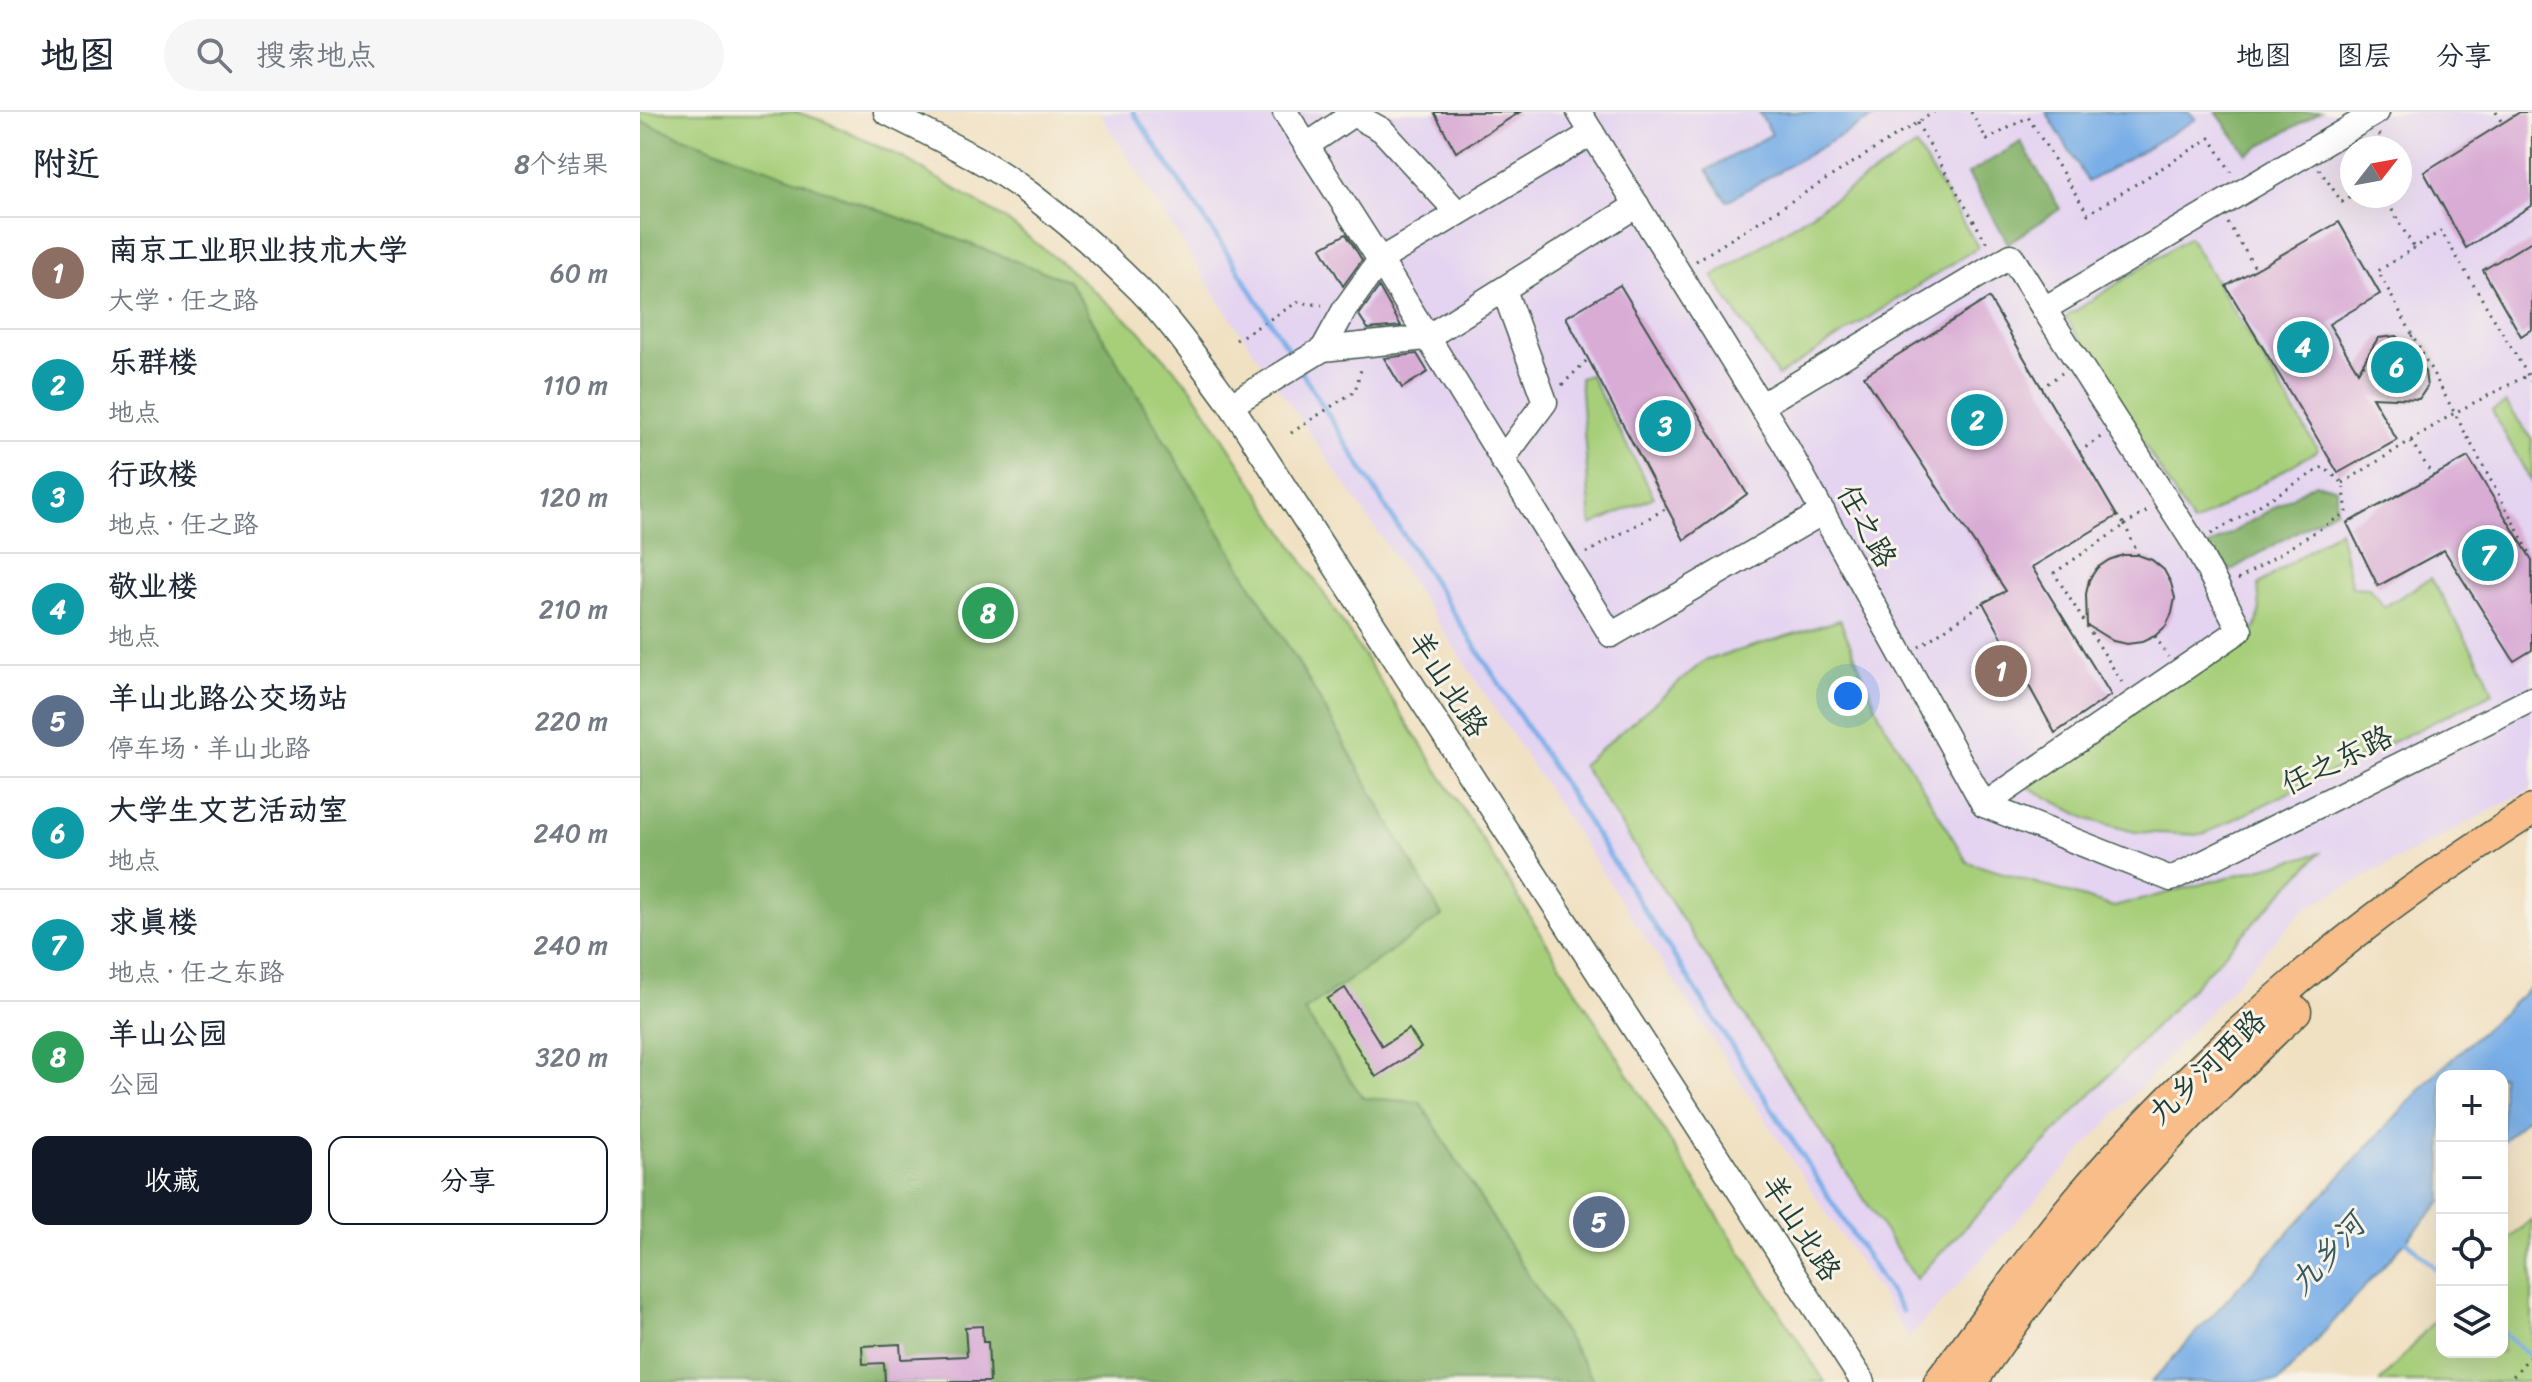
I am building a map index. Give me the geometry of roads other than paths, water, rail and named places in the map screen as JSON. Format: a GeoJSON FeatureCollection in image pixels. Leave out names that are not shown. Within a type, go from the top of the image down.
{"type":"FeatureCollection","features":[{"type":"Feature","properties":{"kind":"main road","name":"九乡河西路"},"geometry":{"type":"LineString","coordinates":[[1939,1382],[2077,1200],[2138,1133],[2214,1058],[2299,981],[2386,910],[2532,810]]}},
{"type":"Feature","properties":{"kind":"main road","name":"九乡河西路"},"geometry":{"type":"LineString","coordinates":[[1972,1382],[2058,1266],[2118,1195],[2243,1060],[2317,992],[2392,930],[2532,832]]}},
{"type":"Feature","properties":{"kind":"street","name":"羊山北路"},"geometry":{"type":"LineString","coordinates":[[886,112],[969,155],[1028,192],[1092,245],[1140,291],[1180,336],[1231,405],[1863,1382]]}},
{"type":"Feature","properties":{"kind":"street"},"geometry":{"type":"LineString","coordinates":[[1285,112],[1611,635],[1823,512]]}},
{"type":"Feature","properties":{"kind":"street"},"geometry":{"type":"LineString","coordinates":[[2044,309],[2377,112]]}},
{"type":"Feature","properties":{"kind":"street"},"geometry":{"type":"LineString","coordinates":[[1306,146],[1353,114],[1382,130],[1458,213]]}},
{"type":"Feature","properties":{"kind":"street"},"geometry":{"type":"LineString","coordinates":[[1323,349],[1345,309],[1380,260],[1458,213],[1586,122]]}},
{"type":"Feature","properties":{"kind":"street","name":"任之路"},"geometry":{"type":"LineString","coordinates":[[1586,122],[1762,405],[1984,805]]}},
{"type":"Feature","properties":{"kind":"street"},"geometry":{"type":"LineString","coordinates":[[1231,405],[1323,349],[1426,338],[1637,205]]}},
{"type":"Feature","properties":{"kind":"street"},"geometry":{"type":"LineString","coordinates":[[1762,405],[2011,256],[2194,543],[2240,630],[1984,805]]}},
{"type":"Feature","properties":{"kind":"street"},"geometry":{"type":"LineString","coordinates":[[1502,460],[1545,402],[1504,290]]}},
{"type":"Feature","properties":{"kind":"street","name":"任之东路"},"geometry":{"type":"LineString","coordinates":[[1984,805],[2171,879],[2532,699]]}},
{"type":"Feature","properties":{"kind":"water"},"geometry":{"type":"Polygon","coordinates":[[[1759,112],[1882,112],[1727,201],[1707,170],[1772,134],[1759,112]]]}},
{"type":"Feature","properties":{"kind":"water"},"geometry":{"type":"Polygon","coordinates":[[[2046,112],[2189,112],[2196,119],[2088,182],[2046,112]]]}},
{"type":"Feature","properties":{"kind":"water"},"geometry":{"type":"Polygon","coordinates":[[[2532,986],[2532,1113],[2508,1136],[2508,1070],[2440,1070],[2532,986]]]}},
{"type":"Feature","properties":{"kind":"water","name":"九乡河"},"geometry":{"type":"Polygon","coordinates":[[[2436,1074],[2436,1208],[2279,1382],[2151,1382],[2436,1074]]]}},
{"type":"Feature","properties":{"kind":"waterway"},"geometry":{"type":"LineString","coordinates":[[1133,112],[1294,359]]}},
{"type":"Feature","properties":{"kind":"waterway"},"geometry":{"type":"LineString","coordinates":[[1301,371],[1902,1311]]}},
{"type":"Feature","properties":{"kind":"waterway"},"geometry":{"type":"LineString","coordinates":[[2402,1237],[2436,1268]]}},
{"type":"Feature","properties":{"kind":"waterway"},"geometry":{"type":"LineString","coordinates":[[2508,1337],[2532,1359]]}},
{"type":"Feature","properties":{"kind":"place","name":"敬业楼"},"geometry":{"type":"Point","coordinates":[2303,347]}},
{"type":"Feature","properties":{"kind":"place","name":"大学生文艺活动室"},"geometry":{"type":"Point","coordinates":[2397,367]}},
{"type":"Feature","properties":{"kind":"place","name":"乐群楼"},"geometry":{"type":"Point","coordinates":[1977,420]}},
{"type":"Feature","properties":{"kind":"place","name":"行政楼"},"geometry":{"type":"Point","coordinates":[1665,426]}},
{"type":"Feature","properties":{"kind":"place","name":"求真楼"},"geometry":{"type":"Point","coordinates":[2488,555]}},
{"type":"Feature","properties":{"kind":"place","name":"羊山公园"},"geometry":{"type":"Point","coordinates":[988,613]}},
{"type":"Feature","properties":{"kind":"place","name":"南京工业职业技术大学"},"geometry":{"type":"Point","coordinates":[2001,671]}},
{"type":"Feature","properties":{"kind":"place","name":"羊山北路公交场站"},"geometry":{"type":"Point","coordinates":[1599,1222]}}]}
